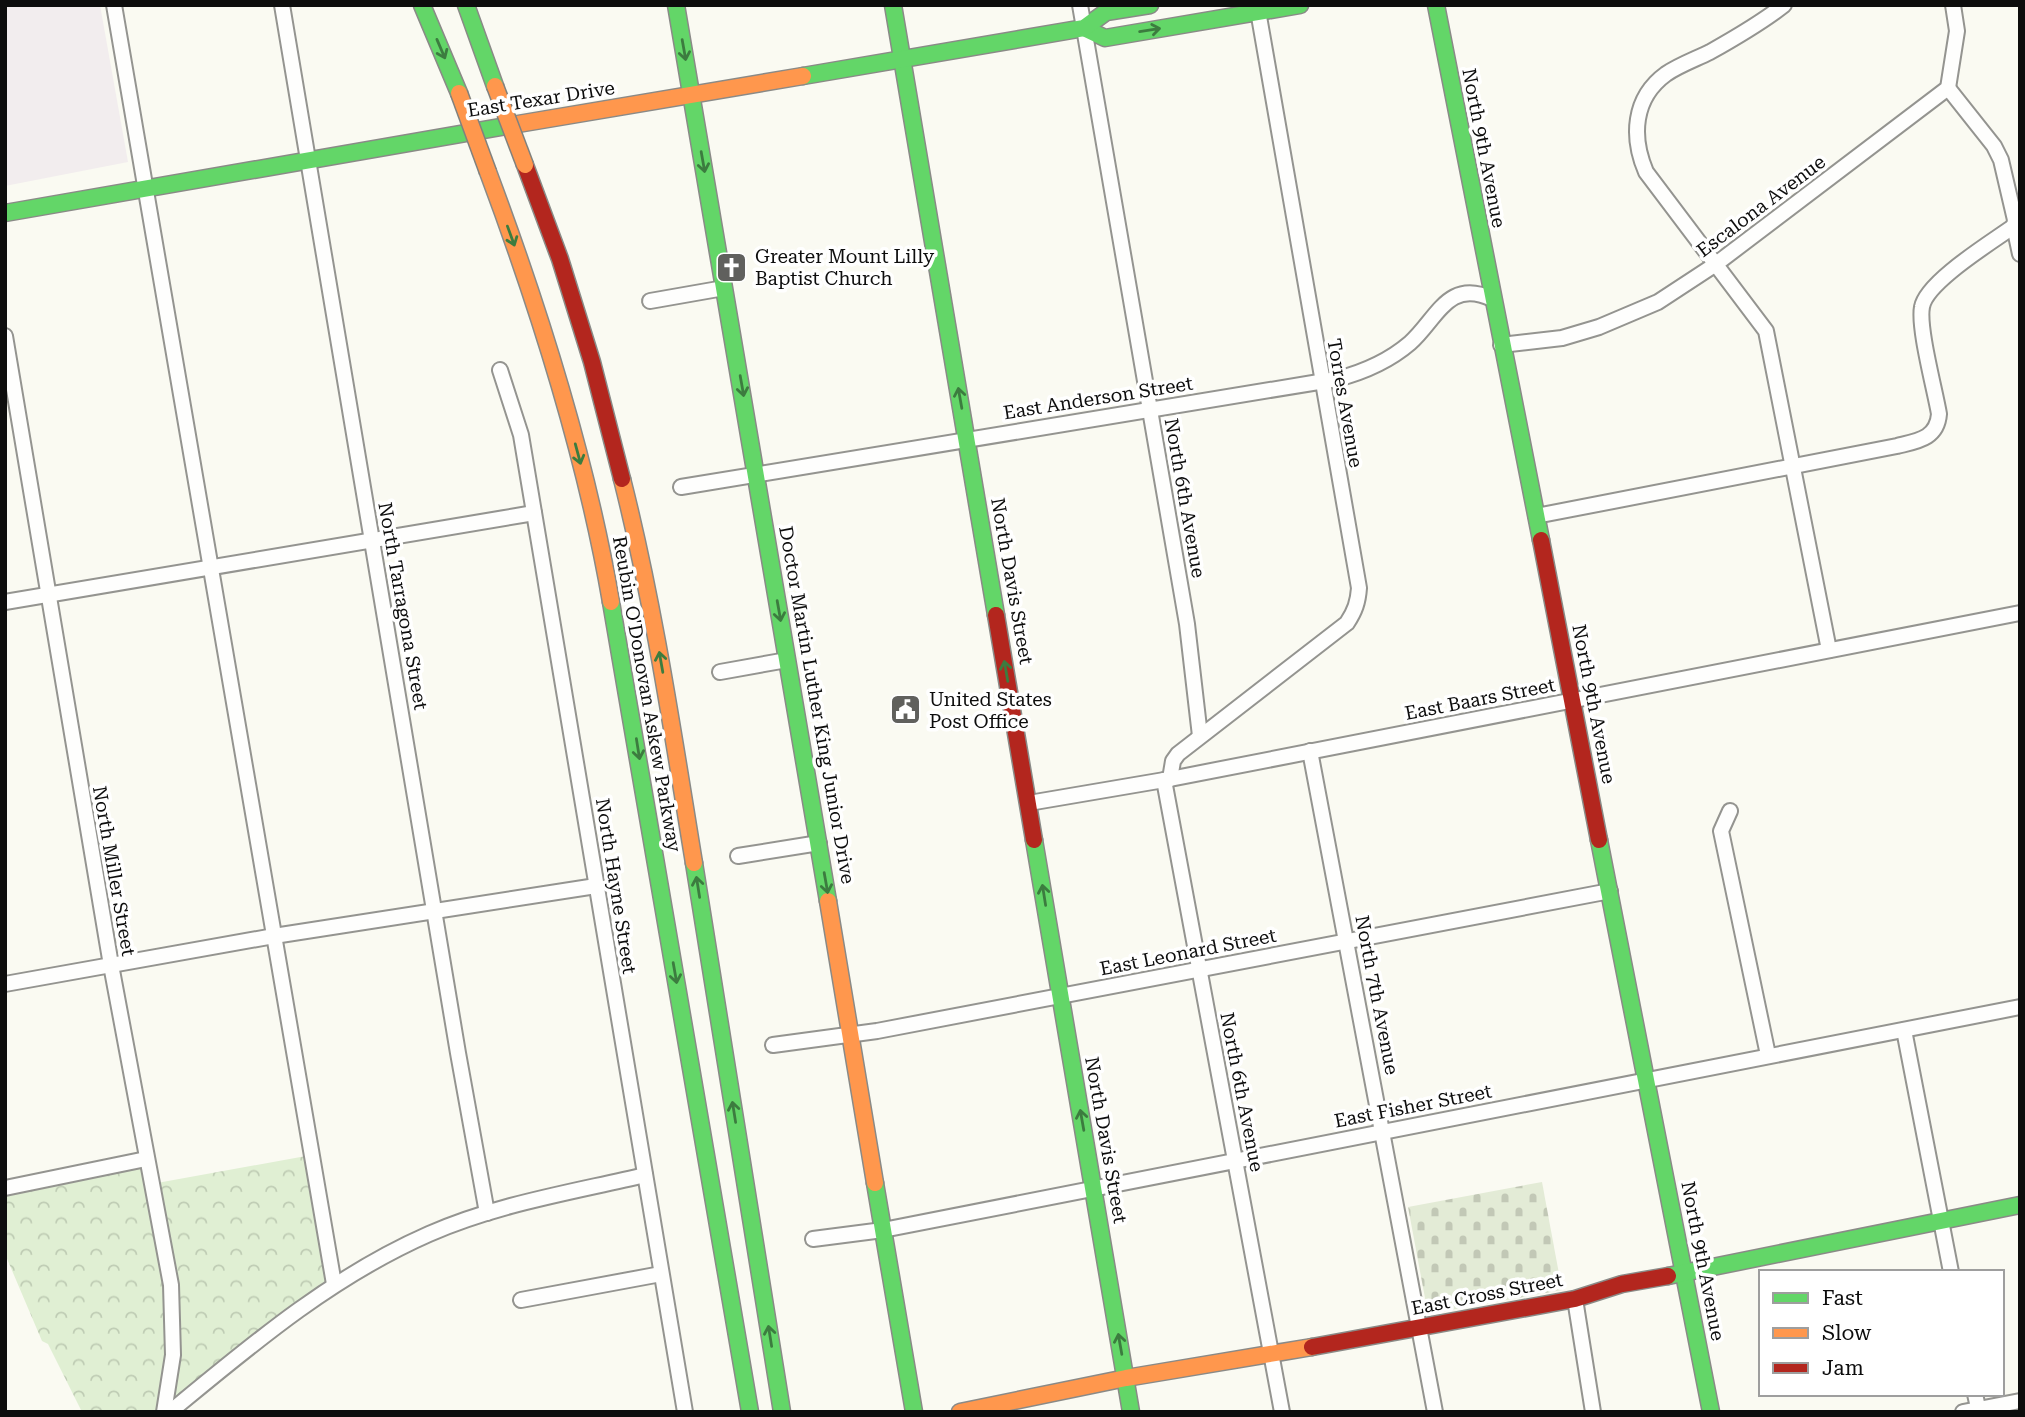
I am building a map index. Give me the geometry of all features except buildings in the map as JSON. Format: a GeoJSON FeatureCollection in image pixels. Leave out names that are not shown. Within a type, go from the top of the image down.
{"type":"FeatureCollection","features":[{"type":"Feature","properties":{"kind":"main road","name":"Reubin O'Donovan Askew Parkway"},"geometry":{"type":"LineString","coordinates":[[422,5],[459,93],[526,276],[586,484],[608,584],[750,1411]]}},
{"type":"Feature","properties":{"kind":"main road","name":"Reubin O'Donovan Askew Parkway"},"geometry":{"type":"LineString","coordinates":[[466,5],[560,259],[592,362],[637,543],[668,703],[781,1408]]}},
{"type":"Feature","properties":{"kind":"main road","name":"Doctor Martin Luther King Junior Drive"},"geometry":{"type":"LineString","coordinates":[[676,5],[914,1412]]}},
{"type":"Feature","properties":{"kind":"main road","name":"North Davis Street"},"geometry":{"type":"LineString","coordinates":[[893,5],[1131,1412]]}},
{"type":"Feature","properties":{"kind":"main road","name":"East Texar Drive"},"geometry":{"type":"LineString","coordinates":[[5,213],[1084,28],[1106,12],[1150,5]]}},
{"type":"Feature","properties":{"kind":"main road","name":"East Texar Drive"},"geometry":{"type":"LineString","coordinates":[[1084,28],[1105,38],[1257,9],[1300,5]]}},
{"type":"Feature","properties":{"kind":"main road","name":"North 9th Avenue"},"geometry":{"type":"LineString","coordinates":[[1436,5],[1711,1412]]}},
{"type":"Feature","properties":{"kind":"main road","name":"East Cross Street"},"geometry":{"type":"LineString","coordinates":[[960,1412],[1126,1378],[1420,1329],[1575,1299],[1622,1284],[2020,1205]]}},
{"type":"Feature","properties":{"kind":"street"},"geometry":{"type":"LineString","coordinates":[[114,5],[334,1284]]}},
{"type":"Feature","properties":{"kind":"street","name":"North Tarragona Street"},"geometry":{"type":"LineString","coordinates":[[282,5],[487,1213]]}},
{"type":"Feature","properties":{"kind":"street","name":"North 6th Avenue"},"geometry":{"type":"LineString","coordinates":[[1080,5],[1187,624],[1200,736]]}},
{"type":"Feature","properties":{"kind":"street"},"geometry":{"type":"LineString","coordinates":[[1784,5],[1730,41],[1669,72],[1649,90],[1637,118],[1637,145],[1646,172],[1766,331],[1829,650]]}},
{"type":"Feature","properties":{"kind":"street"},"geometry":{"type":"LineString","coordinates":[[1953,5],[1957,31],[1948,88],[1994,146],[2001,160],[2016,221],[2020,254]]}},
{"type":"Feature","properties":{"kind":"street","name":"Torres Avenue"},"geometry":{"type":"LineString","coordinates":[[1200,736],[1347,622],[1354,613],[1359,588],[1257,9]]}},
{"type":"Feature","properties":{"kind":"street","name":"Escalona Avenue"},"geometry":{"type":"LineString","coordinates":[[1502,345],[1562,338],[1612,322],[1658,302],[1716,264],[1948,88]]}},
{"type":"Feature","properties":{"kind":"street"},"geometry":{"type":"LineString","coordinates":[[1536,516],[1897,446],[1930,436],[1939,420],[1921,318],[1928,292],[2016,221]]}},
{"type":"Feature","properties":{"kind":"street"},"geometry":{"type":"LineString","coordinates":[[650,301],[724,288]]}},
{"type":"Feature","properties":{"kind":"street","name":"East Anderson Street"},"geometry":{"type":"LineString","coordinates":[[681,487],[1352,375],[1373,367],[1410,343],[1452,297],[1474,292],[1492,299]]}},
{"type":"Feature","properties":{"kind":"street","name":"North Miller Street"},"geometry":{"type":"LineString","coordinates":[[5,336],[111,965],[146,1159],[166,1251],[173,1307],[173,1355],[164,1412]]}},
{"type":"Feature","properties":{"kind":"street","name":"North Hayne Street"},"geometry":{"type":"LineString","coordinates":[[500,370],[521,435],[685,1412]]}},
{"type":"Feature","properties":{"kind":"street"},"geometry":{"type":"LineString","coordinates":[[5,602],[534,513]]}},
{"type":"Feature","properties":{"kind":"street","name":"East Baars Street"},"geometry":{"type":"LineString","coordinates":[[1028,803],[1167,779],[2020,613]]}},
{"type":"Feature","properties":{"kind":"street"},"geometry":{"type":"LineString","coordinates":[[720,672],[787,660]]}},
{"type":"Feature","properties":{"kind":"street"},"geometry":{"type":"LineString","coordinates":[[1167,779],[1172,761],[1200,736]]}},
{"type":"Feature","properties":{"kind":"street","name":"North 7th Avenue"},"geometry":{"type":"LineString","coordinates":[[1310,751],[1384,1131],[1435,1412]]}},
{"type":"Feature","properties":{"kind":"street","name":"North 6th Avenue"},"geometry":{"type":"LineString","coordinates":[[1167,779],[1198,969],[1282,1412]]}},
{"type":"Feature","properties":{"kind":"street"},"geometry":{"type":"LineString","coordinates":[[1730,811],[1721,831],[1768,1055]]}},
{"type":"Feature","properties":{"kind":"street"},"geometry":{"type":"LineString","coordinates":[[738,856],[819,843]]}},
{"type":"Feature","properties":{"kind":"street"},"geometry":{"type":"LineString","coordinates":[[5,984],[274,936],[596,886]]}},
{"type":"Feature","properties":{"kind":"street","name":"East Leonard Street"},"geometry":{"type":"LineString","coordinates":[[773,1045],[877,1031],[1610,891]]}},
{"type":"Feature","properties":{"kind":"street","name":"East Fisher Street"},"geometry":{"type":"LineString","coordinates":[[813,1239],[883,1230],[2020,1007]]}},
{"type":"Feature","properties":{"kind":"street"},"geometry":{"type":"LineString","coordinates":[[1904,1030],[1951,1270]]}},
{"type":"Feature","properties":{"kind":"street"},"geometry":{"type":"LineString","coordinates":[[5,1188],[146,1159]]}},
{"type":"Feature","properties":{"kind":"street"},"geometry":{"type":"LineString","coordinates":[[170,1412],[294,1312],[334,1284],[429,1234],[487,1213],[645,1175]]}},
{"type":"Feature","properties":{"kind":"street"},"geometry":{"type":"LineString","coordinates":[[521,1300],[661,1274]]}},
{"type":"Feature","properties":{"kind":"street"},"geometry":{"type":"LineString","coordinates":[[1575,1299],[1593,1412]]}},
{"type":"Feature","properties":{"kind":"street"},"geometry":{"type":"LineString","coordinates":[[1974,1407],[2020,1401]]}},
{"type":"Feature","properties":{"kind":"shaded area"},"geometry":{"type":"Polygon","coordinates":[[[5,5],[100,5],[128,162],[5,186],[5,5]]]}},
{"type":"Feature","properties":{"kind":"green space"},"geometry":{"type":"Polygon","coordinates":[[[306,1156],[327,1280],[173,1401],[179,1318],[173,1264],[157,1183],[306,1156]]]}},
{"type":"Feature","properties":{"kind":"green space"},"geometry":{"type":"Polygon","coordinates":[[[142,1167],[165,1286],[167,1354],[158,1412],[82,1412],[48,1344],[42,1341],[5,1254],[5,1195],[142,1167]]]}},
{"type":"Feature","properties":{"kind":"green space"},"geometry":{"type":"Polygon","coordinates":[[[1542,1182],[1562,1290],[1428,1314],[1408,1207],[1542,1182]]]}},
{"type":"Feature","properties":{"kind":"traffic: fast"},"geometry":{"type":"LineString","coordinates":[[422,5],[459,93]]}},
{"type":"Feature","properties":{"kind":"traffic: fast"},"geometry":{"type":"LineString","coordinates":[[466,5],[495,86]]}},
{"type":"Feature","properties":{"kind":"traffic: fast"},"geometry":{"type":"LineString","coordinates":[[676,5],[828,901]]}},
{"type":"Feature","properties":{"kind":"traffic: fast"},"geometry":{"type":"LineString","coordinates":[[893,5],[996,615]]}},
{"type":"Feature","properties":{"kind":"traffic: fast"},"geometry":{"type":"LineString","coordinates":[[803,76],[1084,28],[1106,12],[1150,5]]}},
{"type":"Feature","properties":{"kind":"traffic: fast"},"geometry":{"type":"LineString","coordinates":[[1084,28],[1105,38],[1300,5]]}},
{"type":"Feature","properties":{"kind":"traffic: fast"},"geometry":{"type":"LineString","coordinates":[[1436,5],[1541,540]]}},
{"type":"Feature","properties":{"kind":"traffic: fast"},"geometry":{"type":"LineString","coordinates":[[5,213],[512,125]]}},
{"type":"Feature","properties":{"kind":"traffic: fast"},"geometry":{"type":"LineString","coordinates":[[611,602],[750,1412]]}},
{"type":"Feature","properties":{"kind":"traffic: fast"},"geometry":{"type":"LineString","coordinates":[[1034,840],[1131,1412]]}},
{"type":"Feature","properties":{"kind":"traffic: fast"},"geometry":{"type":"LineString","coordinates":[[1599,840],[1711,1412]]}},
{"type":"Feature","properties":{"kind":"traffic: fast"},"geometry":{"type":"LineString","coordinates":[[694,863],[782,1412]]}},
{"type":"Feature","properties":{"kind":"traffic: fast"},"geometry":{"type":"LineString","coordinates":[[875,1183],[914,1412]]}},
{"type":"Feature","properties":{"kind":"traffic: fast"},"geometry":{"type":"LineString","coordinates":[[1668,1276],[2020,1205]]}},
{"type":"Feature","properties":{"kind":"traffic: slow"},"geometry":{"type":"LineString","coordinates":[[512,125],[803,76]]}},
{"type":"Feature","properties":{"kind":"traffic: slow"},"geometry":{"type":"LineString","coordinates":[[495,86],[525,165]]}},
{"type":"Feature","properties":{"kind":"traffic: slow"},"geometry":{"type":"LineString","coordinates":[[459,93],[488,172]]}},
{"type":"Feature","properties":{"kind":"traffic: slow"},"geometry":{"type":"LineString","coordinates":[[488,172],[526,277],[560,384],[589,493],[611,602]]}},
{"type":"Feature","properties":{"kind":"traffic: slow"},"geometry":{"type":"LineString","coordinates":[[622,479],[653,622],[694,863]]}},
{"type":"Feature","properties":{"kind":"traffic: slow"},"geometry":{"type":"LineString","coordinates":[[828,901],[875,1183]]}},
{"type":"Feature","properties":{"kind":"traffic: slow"},"geometry":{"type":"LineString","coordinates":[[960,1412],[1126,1378],[1312,1347]]}},
{"type":"Feature","properties":{"kind":"traffic: jam"},"geometry":{"type":"LineString","coordinates":[[525,165],[560,259],[592,362],[622,479]]}},
{"type":"Feature","properties":{"kind":"traffic: jam"},"geometry":{"type":"LineString","coordinates":[[1541,540],[1599,840]]}},
{"type":"Feature","properties":{"kind":"traffic: jam"},"geometry":{"type":"LineString","coordinates":[[996,615],[1034,840]]}},
{"type":"Feature","properties":{"kind":"traffic: jam"},"geometry":{"type":"LineString","coordinates":[[1312,1347],[1575,1299],[1622,1284],[1668,1276]]}},
{"type":"Feature","properties":{"kind":"place","name":"Greater Mount Lilly Baptist Church"},"geometry":{"type":"Point","coordinates":[732,267]}},
{"type":"Feature","properties":{"kind":"place","name":"United States Post Office"},"geometry":{"type":"Point","coordinates":[906,710]}}]}
